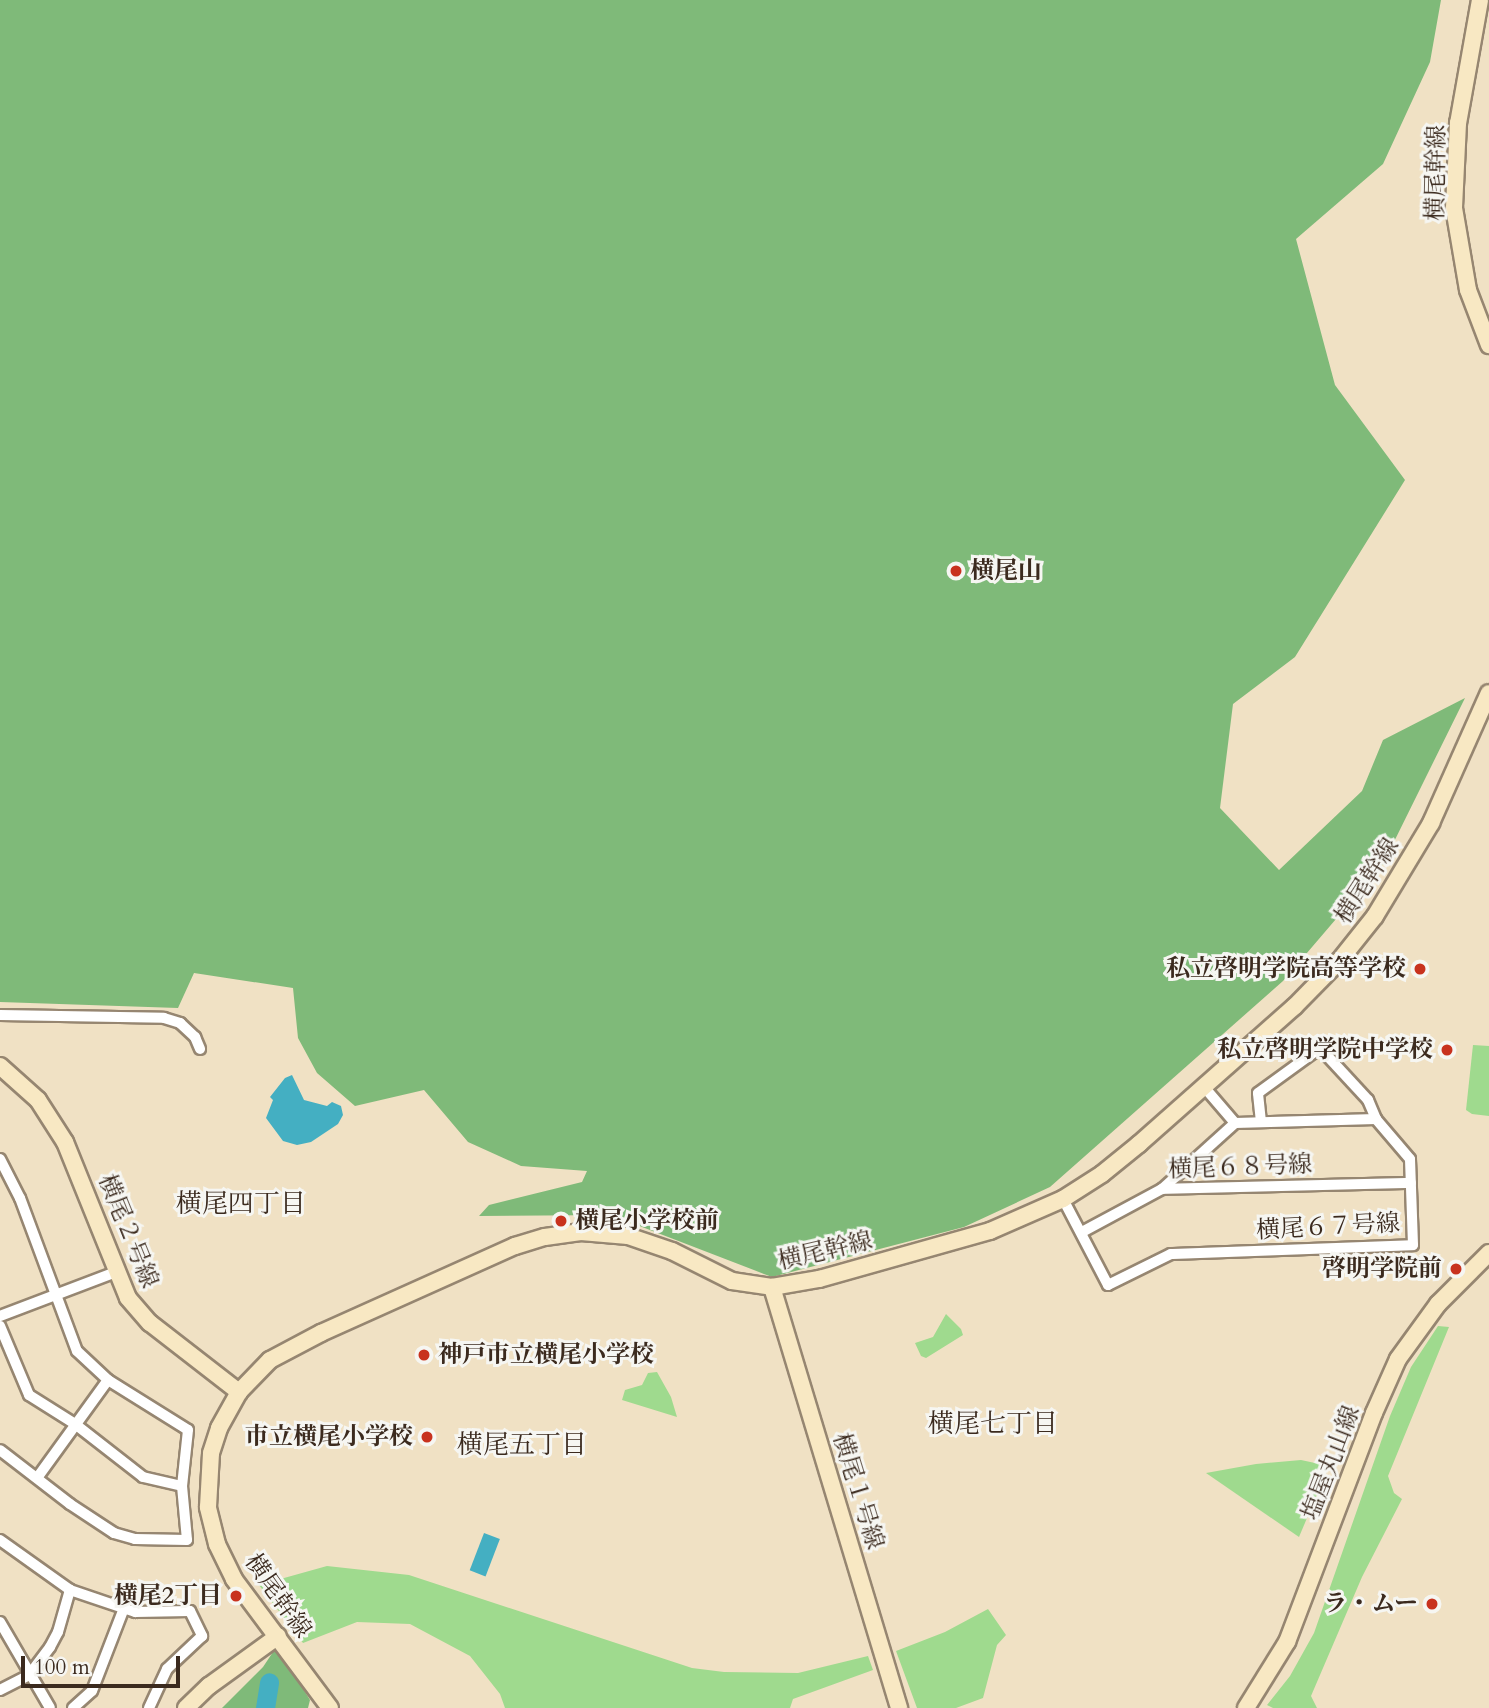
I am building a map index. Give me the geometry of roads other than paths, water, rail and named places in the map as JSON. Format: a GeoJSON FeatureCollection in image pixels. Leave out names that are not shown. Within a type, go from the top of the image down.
{"type":"FeatureCollection","features":[{"type":"Feature","properties":{"kind":"street","name":"横尾幹線"},"geometry":{"type":"LineString","coordinates":[[1480,0],[1457,133],[1454,208],[1468,290],[1489,345]]}},
{"type":"Feature","properties":{"kind":"street","name":"横尾幹線"},"geometry":{"type":"LineString","coordinates":[[330,1708],[229,1569],[217,1544],[208,1507],[211,1453],[219,1428],[239,1392],[270,1360],[295,1346],[515,1246],[545,1237],[581,1233],[628,1236],[672,1251],[732,1281],[772,1287],[819,1279],[990,1231],[1063,1199],[1115,1165],[1306,995],[1375,916],[1431,823],[1489,692]]}},
{"type":"Feature","properties":{"kind":"street"},"geometry":{"type":"LineString","coordinates":[[0,1015],[164,1018],[180,1023],[195,1037],[200,1049]]}},
{"type":"Feature","properties":{"kind":"street","name":"横尾６７号線"},"geometry":{"type":"LineString","coordinates":[[1063,1199],[1108,1285],[1171,1254],[1413,1245],[1410,1159],[1376,1119],[1368,1100],[1320,1048],[1258,1093],[1261,1122]]}},
{"type":"Feature","properties":{"kind":"street","name":"横尾２号線"},"geometry":{"type":"LineString","coordinates":[[0,1066],[38,1100],[65,1142],[116,1272],[139,1313],[239,1392]]}},
{"type":"Feature","properties":{"kind":"street"},"geometry":{"type":"LineString","coordinates":[[1204,1087],[1235,1124]]}},
{"type":"Feature","properties":{"kind":"street"},"geometry":{"type":"LineString","coordinates":[[1162,1189],[1235,1124],[1376,1119]]}},
{"type":"Feature","properties":{"kind":"street"},"geometry":{"type":"LineString","coordinates":[[0,1159],[20,1198],[76,1351],[108,1380],[188,1430],[182,1486],[187,1540],[162,1541],[114,1533],[0,1450]]}},
{"type":"Feature","properties":{"kind":"street","name":"横尾６８号線"},"geometry":{"type":"LineString","coordinates":[[1082,1233],[1162,1189],[1410,1183]]}},
{"type":"Feature","properties":{"kind":"street","name":"塩屋丸山線"},"geometry":{"type":"LineString","coordinates":[[1246,1708],[1287,1642],[1374,1413],[1398,1359],[1438,1304],[1489,1253]]}},
{"type":"Feature","properties":{"kind":"street"},"geometry":{"type":"LineString","coordinates":[[0,1316],[116,1272]]}},
{"type":"Feature","properties":{"kind":"street","name":"横尾１号線"},"geometry":{"type":"LineString","coordinates":[[772,1287],[900,1708]]}},
{"type":"Feature","properties":{"kind":"street"},"geometry":{"type":"LineString","coordinates":[[0,1326],[29,1395],[75,1424],[143,1477],[182,1486]]}},
{"type":"Feature","properties":{"kind":"street"},"geometry":{"type":"LineString","coordinates":[[37,1478],[108,1380]]}},
{"type":"Feature","properties":{"kind":"street"},"geometry":{"type":"LineString","coordinates":[[0,1540],[70,1590],[135,1612],[190,1611],[202,1636],[167,1669],[149,1708]]}},
{"type":"Feature","properties":{"kind":"street"},"geometry":{"type":"LineString","coordinates":[[0,1690],[29,1675],[58,1632],[70,1590]]}},
{"type":"Feature","properties":{"kind":"street"},"geometry":{"type":"LineString","coordinates":[[73,1708],[92,1691],[124,1608]]}},
{"type":"Feature","properties":{"kind":"street"},"geometry":{"type":"LineString","coordinates":[[0,1622],[50,1708]]}},
{"type":"Feature","properties":{"kind":"street"},"geometry":{"type":"LineString","coordinates":[[186,1708],[209,1686],[278,1636]]}},
{"type":"Feature","properties":{"kind":"water"},"geometry":{"type":"Polygon","coordinates":[[[292,1075],[304,1100],[327,1106],[332,1102],[341,1106],[343,1115],[338,1124],[311,1142],[297,1145],[283,1141],[266,1118],[273,1100],[270,1097],[285,1078],[292,1075]]]}},
{"type":"Feature","properties":{"kind":"water"},"geometry":{"type":"Polygon","coordinates":[[[484,1533],[500,1539],[486,1576],[470,1570],[484,1533]]]}},
{"type":"Feature","properties":{"kind":"waterway"},"geometry":{"type":"LineString","coordinates":[[265,1708],[269,1682]]}},
{"type":"Feature","properties":{"kind":"place","name":"横尾山"},"geometry":{"type":"Point","coordinates":[956,571]}},
{"type":"Feature","properties":{"kind":"place","name":"私立啓明学院高等学校"},"geometry":{"type":"Point","coordinates":[1420,969]}},
{"type":"Feature","properties":{"kind":"place","name":"私立啓明学院中学校"},"geometry":{"type":"Point","coordinates":[1447,1050]}},
{"type":"Feature","properties":{"kind":"place","name":"横尾小学校前"},"geometry":{"type":"Point","coordinates":[561,1221]}},
{"type":"Feature","properties":{"kind":"place","name":"啓明学院前"},"geometry":{"type":"Point","coordinates":[1456,1269]}},
{"type":"Feature","properties":{"kind":"place","name":"神戸市立横尾小学校"},"geometry":{"type":"Point","coordinates":[424,1355]}},
{"type":"Feature","properties":{"kind":"place","name":"市立横尾小学校"},"geometry":{"type":"Point","coordinates":[427,1437]}},
{"type":"Feature","properties":{"kind":"place","name":"横尾2丁目"},"geometry":{"type":"Point","coordinates":[236,1596]}},
{"type":"Feature","properties":{"kind":"place","name":"ラ・ムー"},"geometry":{"type":"Point","coordinates":[1432,1604]}},
{"type":"Feature","properties":{"kind":"district","name":"横尾四丁目"},"geometry":{"type":"Point","coordinates":[241,1204]}},
{"type":"Feature","properties":{"kind":"district","name":"横尾七丁目"},"geometry":{"type":"Point","coordinates":[993,1424]}},
{"type":"Feature","properties":{"kind":"district","name":"横尾五丁目"},"geometry":{"type":"Point","coordinates":[522,1445]}}]}
